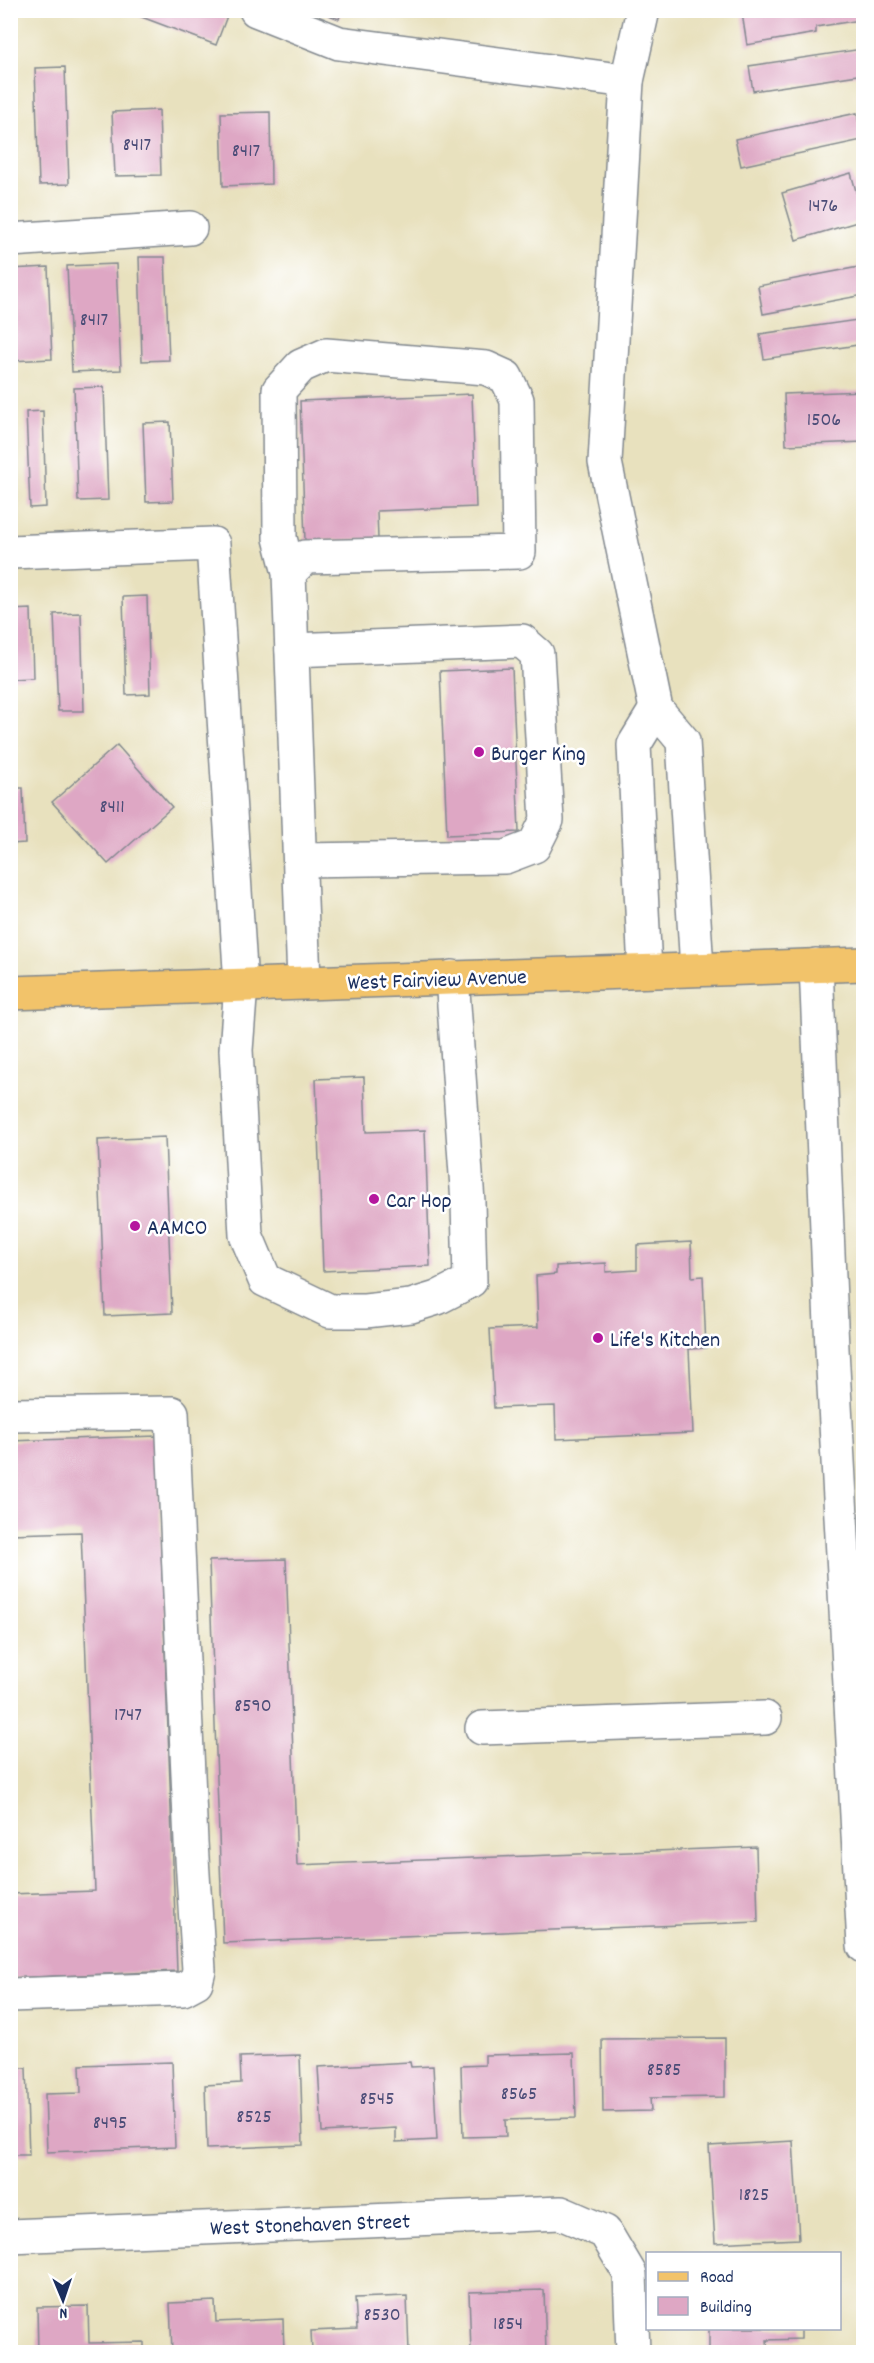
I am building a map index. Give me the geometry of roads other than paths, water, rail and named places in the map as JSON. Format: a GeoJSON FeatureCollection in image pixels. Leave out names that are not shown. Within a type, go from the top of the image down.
{"type":"FeatureCollection","features":[{"type":"Feature","properties":{"kind":"main road","name":"West Fairview Avenue"},"geometry":{"type":"LineString","coordinates":[[10,993],[864,964]]}},
{"type":"Feature","properties":{"kind":"street"},"geometry":{"type":"LineString","coordinates":[[256,10],[339,43],[627,81]]}},
{"type":"Feature","properties":{"kind":"street"},"geometry":{"type":"LineString","coordinates":[[643,10],[627,81],[605,462],[656,709],[682,741],[697,969]]}},
{"type":"Feature","properties":{"kind":"street"},"geometry":{"type":"LineString","coordinates":[[10,240],[190,228]]}},
{"type":"Feature","properties":{"kind":"street"},"geometry":{"type":"LineString","coordinates":[[289,573],[304,557],[519,552],[517,400],[506,377],[486,368],[326,355],[301,366],[279,390],[280,538],[289,573],[304,982]]}},
{"type":"Feature","properties":{"kind":"street"},"geometry":{"type":"LineString","coordinates":[[10,552],[213,544],[241,985],[236,1050],[246,1235],[265,1280],[330,1311],[365,1311],[411,1306],[437,1298],[470,1281],[468,1202],[452,977]]}},
{"type":"Feature","properties":{"kind":"street"},"geometry":{"type":"LineString","coordinates":[[292,650],[522,641],[537,654],[547,820],[534,846],[505,857],[300,860]]}},
{"type":"Feature","properties":{"kind":"street"},"geometry":{"type":"LineString","coordinates":[[645,971],[634,745],[656,709]]}},
{"type":"Feature","properties":{"kind":"street"},"geometry":{"type":"LineString","coordinates":[[816,965],[832,1349],[864,1946]]}},
{"type":"Feature","properties":{"kind":"street"},"geometry":{"type":"LineString","coordinates":[[10,1415],[172,1413],[199,1970],[196,1982],[183,1989],[10,1995]]}},
{"type":"Feature","properties":{"kind":"street"},"geometry":{"type":"LineString","coordinates":[[482,1728],[765,1718]]}},
{"type":"Feature","properties":{"kind":"street","name":"West Stonehaven Street"},"geometry":{"type":"LineString","coordinates":[[10,2236],[561,2213],[606,2232],[630,2274],[633,2352]]}},
{"type":"Feature","properties":{"kind":"place","name":"Burger King"},"geometry":{"type":"Point","coordinates":[479,752]}},
{"type":"Feature","properties":{"kind":"place","name":"Car Hop"},"geometry":{"type":"Point","coordinates":[374,1199]}},
{"type":"Feature","properties":{"kind":"place","name":"AAMCO"},"geometry":{"type":"Point","coordinates":[135,1226]}},
{"type":"Feature","properties":{"kind":"place","name":"Life's Kitchen"},"geometry":{"type":"Point","coordinates":[598,1338]}}]}
